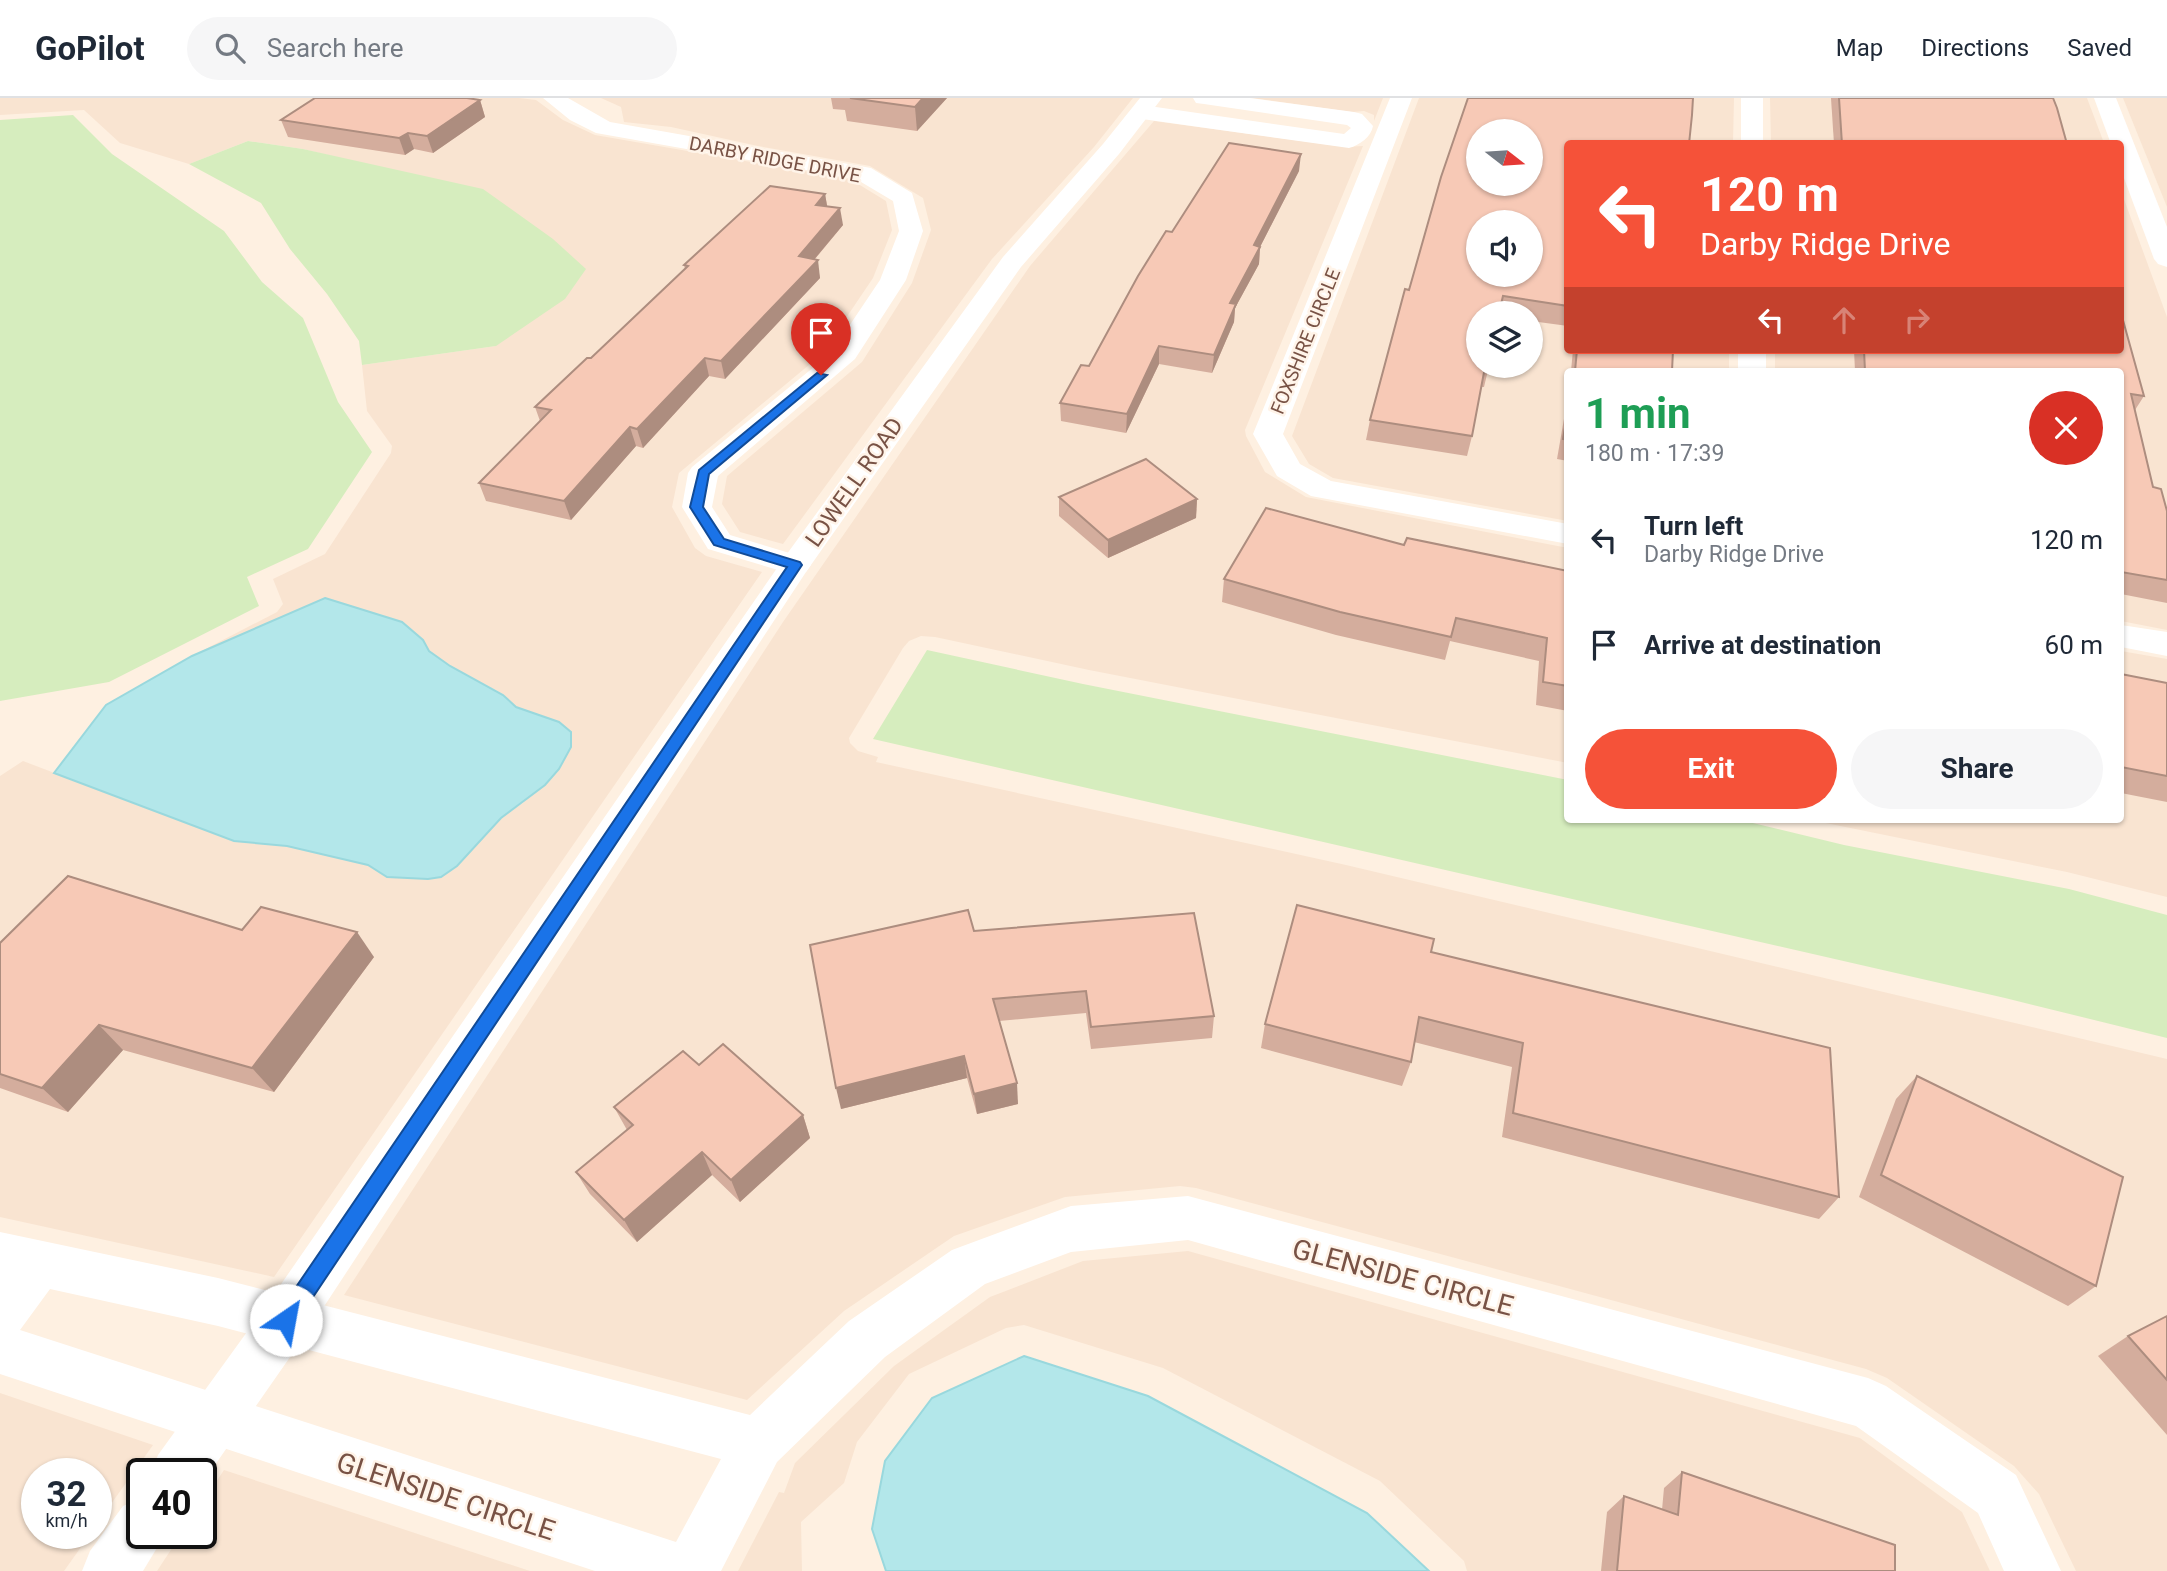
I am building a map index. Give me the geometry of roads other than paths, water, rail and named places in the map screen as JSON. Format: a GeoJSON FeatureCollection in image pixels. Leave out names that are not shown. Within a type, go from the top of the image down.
{"type":"FeatureCollection","features":[{"type":"Feature","properties":{"kind":"street","name":"DARBY RIDGE DRIVE"},"geometry":{"type":"LineString","coordinates":[[554,98],[578,115],[604,128],[863,173],[904,198],[911,230],[892,280],[841,359],[703,473],[697,507],[719,542],[795,565]]}},
{"type":"Feature","properties":{"kind":"street"},"geometry":{"type":"LineString","coordinates":[[1146,105],[1349,141],[1361,131],[1362,126],[1354,119],[1204,98]]}},
{"type":"Feature","properties":{"kind":"street","name":"FOXSHIRE CIRCLE"},"geometry":{"type":"LineString","coordinates":[[1401,98],[1268,434],[1287,470],[1322,489],[1564,533]]}},
{"type":"Feature","properties":{"kind":"street"},"geometry":{"type":"LineString","coordinates":[[1752,98],[1752,140]]}},
{"type":"Feature","properties":{"kind":"street"},"geometry":{"type":"LineString","coordinates":[[2105,98],[2121,140]]}},
{"type":"Feature","properties":{"kind":"street","name":"LOWELL ROAD"},"geometry":{"type":"LineString","coordinates":[[188,1458],[286,1320],[795,565],[1012,262],[1146,105]]}},
{"type":"Feature","properties":{"kind":"street"},"geometry":{"type":"LineString","coordinates":[[1361,131],[1386,135]]}},
{"type":"Feature","properties":{"kind":"street"},"geometry":{"type":"LineString","coordinates":[[2124,148],[2167,260]]}},
{"type":"Feature","properties":{"kind":"street"},"geometry":{"type":"LineString","coordinates":[[2124,637],[2167,644]]}},
{"type":"Feature","properties":{"kind":"street","name":"GLENSIDE CIRCLE"},"geometry":{"type":"LineString","coordinates":[[691,1571],[758,1443],[867,1339],[970,1267],[1071,1229],[1188,1218],[1868,1404],[1997,1494],[2033,1571]]}},
{"type":"Feature","properties":{"kind":"street"},"geometry":{"type":"LineString","coordinates":[[0,1317],[20,1260],[286,1320],[758,1443]]}},
{"type":"Feature","properties":{"kind":"street","name":"GLENSIDE CIRCLE"},"geometry":{"type":"LineString","coordinates":[[0,1349],[213,1421],[679,1571]]}},
{"type":"Feature","properties":{"kind":"street"},"geometry":{"type":"LineString","coordinates":[[110,1571],[126,1548]]}},
{"type":"Feature","properties":{"kind":"water"},"geometry":{"type":"Polygon","coordinates":[[[325,598],[402,622],[423,640],[429,651],[450,666],[503,695],[516,707],[559,722],[571,732],[571,747],[559,769],[545,785],[501,818],[457,866],[441,877],[387,877],[368,865],[287,846],[234,841],[54,773],[106,705],[192,656],[325,598]]]}},
{"type":"Feature","properties":{"kind":"water"},"geometry":{"type":"Polygon","coordinates":[[[1024,1356],[1148,1396],[1367,1513],[1429,1571],[886,1571],[872,1529],[885,1461],[932,1398],[1024,1356]]]}}]}
